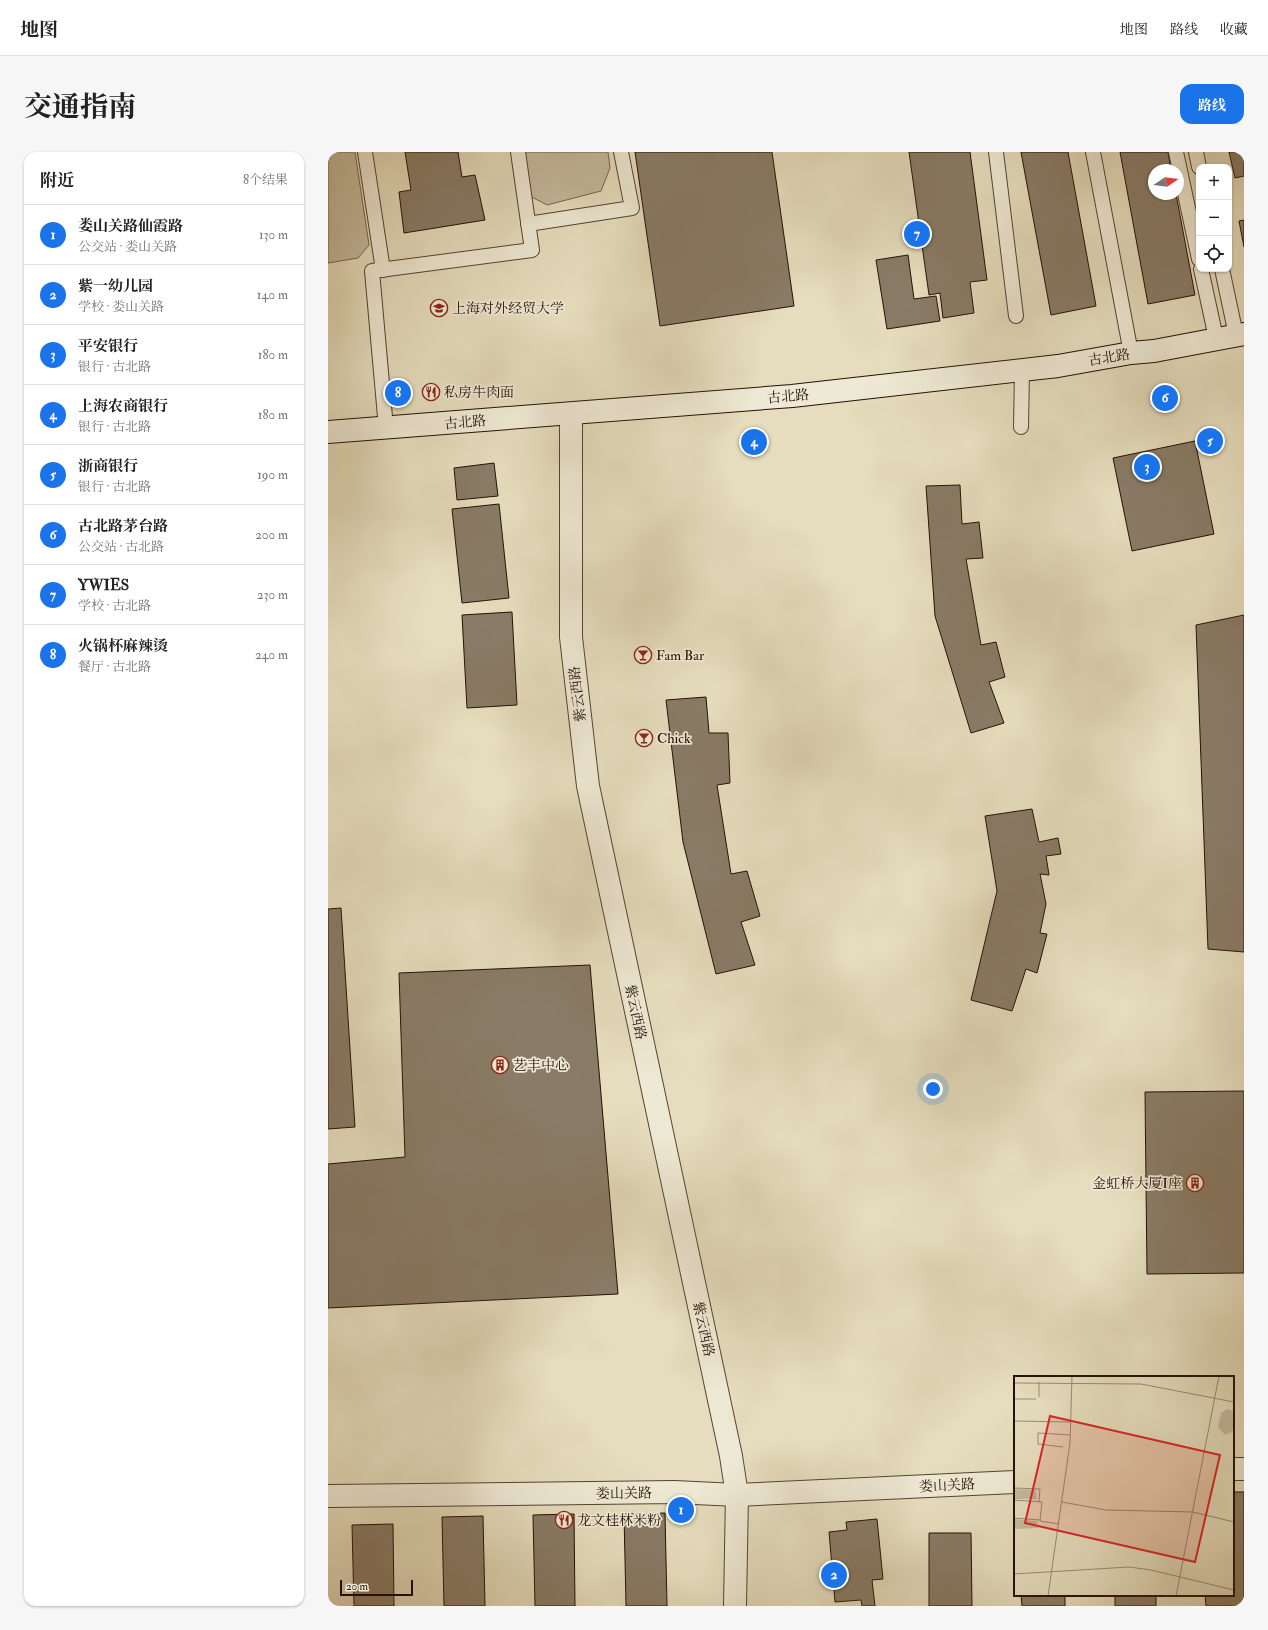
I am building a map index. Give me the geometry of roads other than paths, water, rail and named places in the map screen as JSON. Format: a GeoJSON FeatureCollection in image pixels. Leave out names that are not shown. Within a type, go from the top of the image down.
{"type":"FeatureCollection","features":[{"type":"Feature","properties":{"kind":"street","name":"古北路"},"geometry":{"type":"LineString","coordinates":[[328,432],[792,396],[1058,366],[1131,353],[1154,351],[1232,336]]}},
{"type":"Feature","properties":{"kind":"street","name":"紫云西路"},"geometry":{"type":"LineString","coordinates":[[571,414],[571,637],[588,786],[731,1456],[737,1495],[735,1606]]}},
{"type":"Feature","properties":{"kind":"street"},"geometry":{"type":"LineString","coordinates":[[1234,1469],[1244,1468]]}},
{"type":"Feature","properties":{"kind":"street","name":"娄山关路"},"geometry":{"type":"LineString","coordinates":[[328,1496],[674,1492],[737,1495],[1014,1482]]}},
{"type":"Feature","properties":{"kind":"lane"},"geometry":{"type":"LineString","coordinates":[[365,152],[383,270]]}},
{"type":"Feature","properties":{"kind":"lane"},"geometry":{"type":"LineString","coordinates":[[386,428],[372,271],[532,250],[518,152]]}},
{"type":"Feature","properties":{"kind":"lane"},"geometry":{"type":"LineString","coordinates":[[528,224],[632,208],[621,152]]}},
{"type":"Feature","properties":{"kind":"lane"},"geometry":{"type":"LineString","coordinates":[[996,152],[1016,316]]}},
{"type":"Feature","properties":{"kind":"lane"},"geometry":{"type":"LineString","coordinates":[[1094,152],[1131,353]]}},
{"type":"Feature","properties":{"kind":"lane"},"geometry":{"type":"LineString","coordinates":[[1176,152],[1196,245]]}},
{"type":"Feature","properties":{"kind":"lane"},"geometry":{"type":"LineString","coordinates":[[1196,152],[1199,164]]}},
{"type":"Feature","properties":{"kind":"lane"},"geometry":{"type":"LineString","coordinates":[[1202,272],[1232,336]]}},
{"type":"Feature","properties":{"kind":"lane"},"geometry":{"type":"LineString","coordinates":[[1222,272],[1232,336]]}},
{"type":"Feature","properties":{"kind":"lane"},"geometry":{"type":"LineString","coordinates":[[1021,427],[1022,370]]}},
{"type":"Feature","properties":{"kind":"place","name":"YWIES"},"geometry":{"type":"Point","coordinates":[917,234]}},
{"type":"Feature","properties":{"kind":"place","name":"上海对外经贸大学"},"geometry":{"type":"Point","coordinates":[439,308]}},
{"type":"Feature","properties":{"kind":"place","name":"私房牛肉面"},"geometry":{"type":"Point","coordinates":[431,392]}},
{"type":"Feature","properties":{"kind":"place","name":"火锅杯麻辣烫"},"geometry":{"type":"Point","coordinates":[398,393]}},
{"type":"Feature","properties":{"kind":"place","name":"古北路茅台路"},"geometry":{"type":"Point","coordinates":[1165,398]}},
{"type":"Feature","properties":{"kind":"place","name":"浙商银行"},"geometry":{"type":"Point","coordinates":[1210,441]}},
{"type":"Feature","properties":{"kind":"place","name":"上海农商银行"},"geometry":{"type":"Point","coordinates":[754,442]}},
{"type":"Feature","properties":{"kind":"place","name":"平安银行"},"geometry":{"type":"Point","coordinates":[1147,467]}},
{"type":"Feature","properties":{"kind":"place","name":"Fam Bar"},"geometry":{"type":"Point","coordinates":[643,655]}},
{"type":"Feature","properties":{"kind":"place","name":"Chick"},"geometry":{"type":"Point","coordinates":[644,738]}},
{"type":"Feature","properties":{"kind":"place","name":"艺丰中心"},"geometry":{"type":"Point","coordinates":[500,1065]}},
{"type":"Feature","properties":{"kind":"place","name":"金虹桥大厦I座"},"geometry":{"type":"Point","coordinates":[1195,1183]}},
{"type":"Feature","properties":{"kind":"place","name":"娄山关路仙霞路"},"geometry":{"type":"Point","coordinates":[681,1510]}},
{"type":"Feature","properties":{"kind":"place","name":"龙文桂林米粉"},"geometry":{"type":"Point","coordinates":[564,1520]}},
{"type":"Feature","properties":{"kind":"place","name":"紫一幼儿园"},"geometry":{"type":"Point","coordinates":[834,1575]}}]}
